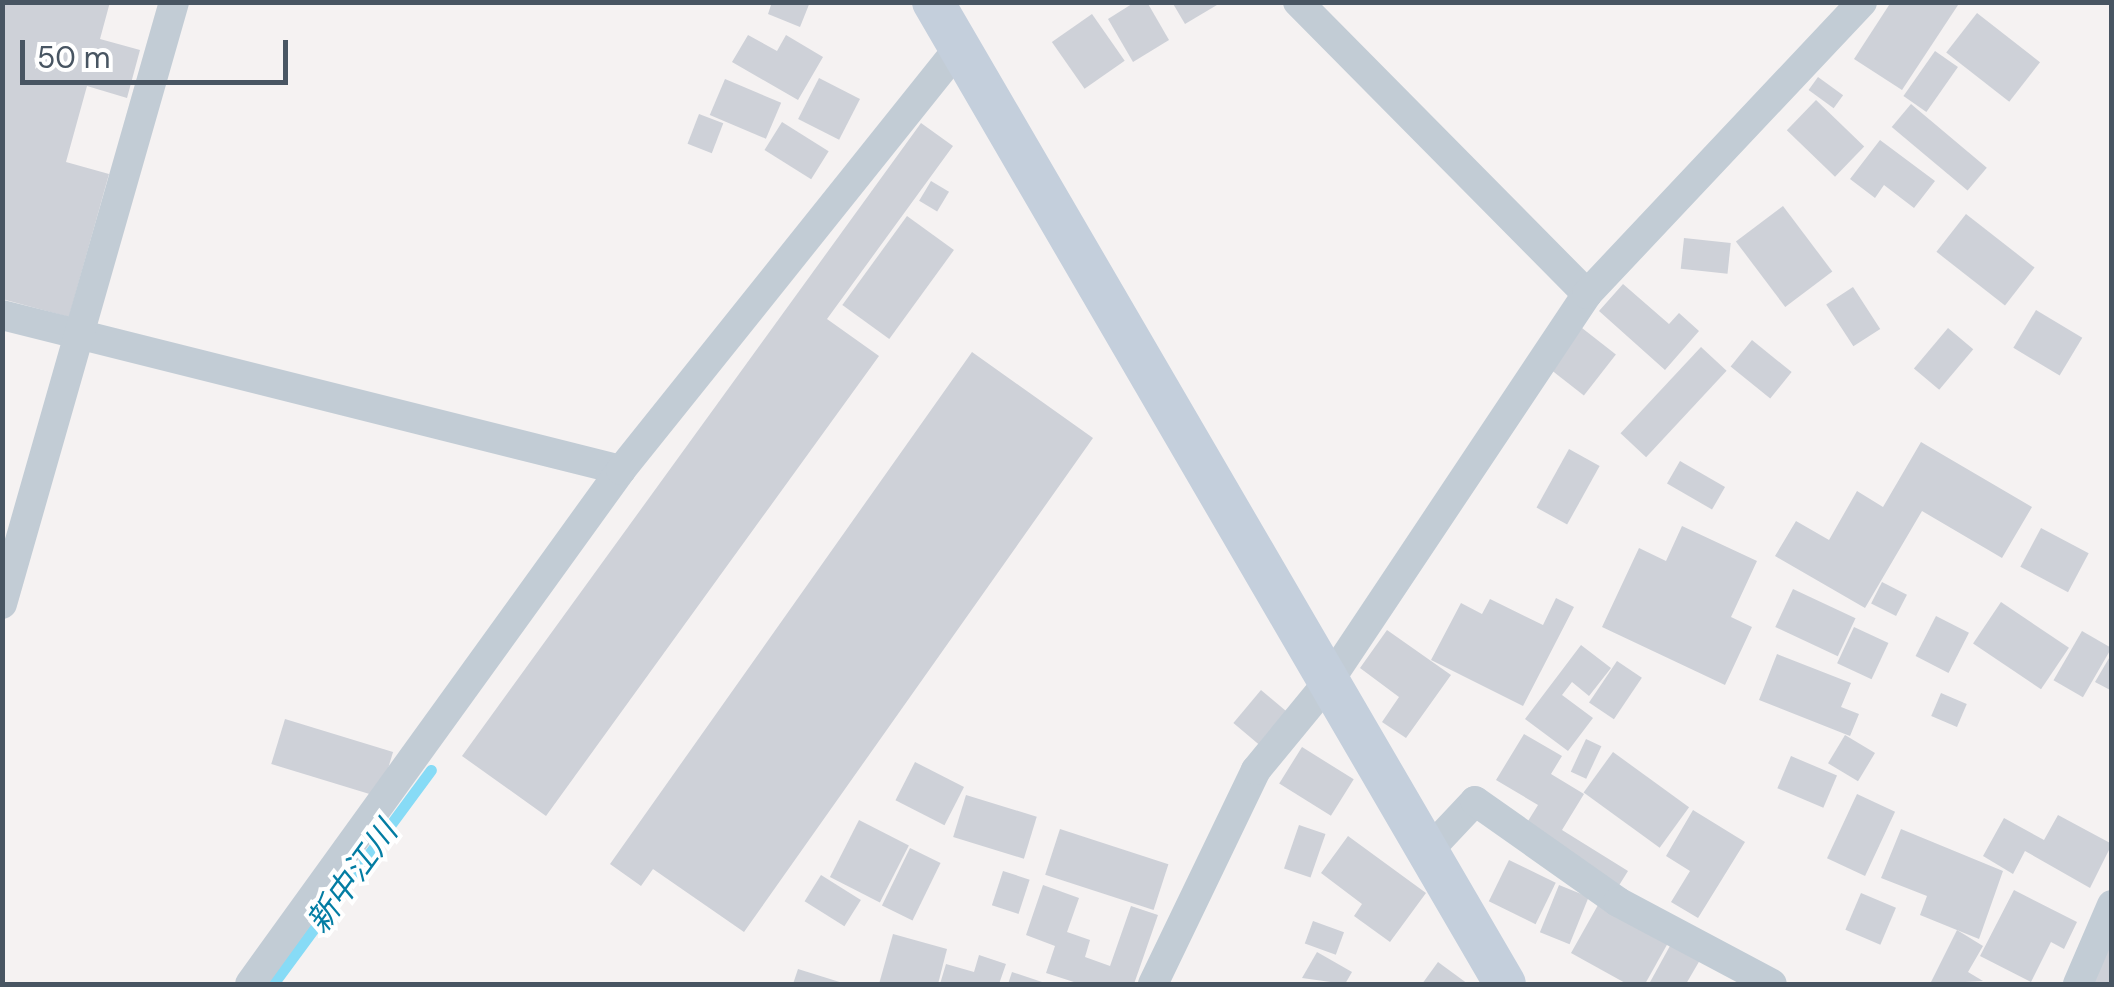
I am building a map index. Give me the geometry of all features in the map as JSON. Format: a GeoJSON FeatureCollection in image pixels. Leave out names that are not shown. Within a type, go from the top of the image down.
{"type":"FeatureCollection","features":[{"type":"Feature","properties":{"kind":"street"},"geometry":{"type":"LineString","coordinates":[[2,604],[174,2]]}},
{"type":"Feature","properties":{"kind":"street"},"geometry":{"type":"LineString","coordinates":[[933,2],[1505,984]]}},
{"type":"Feature","properties":{"kind":"street"},"geometry":{"type":"LineString","coordinates":[[1298,2],[1587,294]]}},
{"type":"Feature","properties":{"kind":"street"},"geometry":{"type":"LineString","coordinates":[[1153,984],[1256,770],[1329,681],[1587,294],[1862,2]]}},
{"type":"Feature","properties":{"kind":"street"},"geometry":{"type":"LineString","coordinates":[[250,984],[620,470],[958,49]]}},
{"type":"Feature","properties":{"kind":"street"},"geometry":{"type":"LineString","coordinates":[[2,315],[620,470]]}},
{"type":"Feature","properties":{"kind":"street"},"geometry":{"type":"LineString","coordinates":[[1428,850],[1475,802],[1618,902],[1772,984]]}},
{"type":"Feature","properties":{"kind":"street"},"geometry":{"type":"LineString","coordinates":[[2078,984],[2112,904]]}},
{"type":"Feature","properties":{"kind":"building"},"geometry":{"type":"Polygon","coordinates":[[[2,2],[110,2],[100,39],[140,50],[127,98],[87,86],[66,162],[109,174],[69,317],[2,299],[2,2]]]}},
{"type":"Feature","properties":{"kind":"building"},"geometry":{"type":"Polygon","coordinates":[[[772,2],[810,2],[800,27],[768,14],[772,2]]]}},
{"type":"Feature","properties":{"kind":"building"},"geometry":{"type":"Polygon","coordinates":[[[1135,2],[1147,2],[1169,40],[1133,62],[1108,19],[1135,2]]]}},
{"type":"Feature","properties":{"kind":"building"},"geometry":{"type":"Polygon","coordinates":[[[1172,2],[1222,2],[1185,24],[1172,2]]]}},
{"type":"Feature","properties":{"kind":"building"},"geometry":{"type":"Polygon","coordinates":[[[1891,2],[1960,2],[1902,90],[1854,59],[1891,2]]]}},
{"type":"Feature","properties":{"kind":"building"},"geometry":{"type":"Polygon","coordinates":[[[1977,13],[2040,62],[2009,102],[1946,52],[1977,13]]]}},
{"type":"Feature","properties":{"kind":"building"},"geometry":{"type":"Polygon","coordinates":[[[1092,14],[1125,61],[1085,89],[1052,42],[1092,14]]]}},
{"type":"Feature","properties":{"kind":"building"},"geometry":{"type":"Polygon","coordinates":[[[748,35],[777,51],[786,35],[823,57],[798,100],[732,62],[748,35]]]}},
{"type":"Feature","properties":{"kind":"building"},"geometry":{"type":"Polygon","coordinates":[[[1935,51],[1958,67],[1926,112],[1903,96],[1935,51]]]}},
{"type":"Feature","properties":{"kind":"building"},"geometry":{"type":"Polygon","coordinates":[[[1818,77],[1843,95],[1834,108],[1809,90],[1818,77]]]}},
{"type":"Feature","properties":{"kind":"building"},"geometry":{"type":"Polygon","coordinates":[[[819,78],[860,99],[839,140],[798,119],[819,78]]]}},
{"type":"Feature","properties":{"kind":"building"},"geometry":{"type":"Polygon","coordinates":[[[725,79],[781,103],[766,139],[710,115],[725,79]]]}},
{"type":"Feature","properties":{"kind":"building"},"geometry":{"type":"Polygon","coordinates":[[[1816,100],[1864,147],[1835,177],[1787,130],[1816,100]]]}},
{"type":"Feature","properties":{"kind":"building"},"geometry":{"type":"Polygon","coordinates":[[[1911,104],[1987,168],[1968,191],[1892,127],[1911,104]]]}},
{"type":"Feature","properties":{"kind":"building"},"geometry":{"type":"Polygon","coordinates":[[[699,114],[723,123],[712,153],[688,144],[699,114]]]}},
{"type":"Feature","properties":{"kind":"building"},"geometry":{"type":"Polygon","coordinates":[[[782,122],[829,151],[811,179],[765,150],[782,122]]]}},
{"type":"Feature","properties":{"kind":"building"},"geometry":{"type":"Polygon","coordinates":[[[921,123],[953,146],[827,319],[879,356],[546,816],[462,756],[921,123]]]}},
{"type":"Feature","properties":{"kind":"building"},"geometry":{"type":"Polygon","coordinates":[[[1880,140],[1935,181],[1914,208],[1884,185],[1875,198],[1850,179],[1880,140]]]}},
{"type":"Feature","properties":{"kind":"building"},"geometry":{"type":"Polygon","coordinates":[[[931,181],[949,192],[937,212],[919,201],[931,181]]]}},
{"type":"Feature","properties":{"kind":"building"},"geometry":{"type":"Polygon","coordinates":[[[1783,206],[1832,271],[1785,307],[1736,242],[1783,206]]]}},
{"type":"Feature","properties":{"kind":"building"},"geometry":{"type":"Polygon","coordinates":[[[1966,214],[2035,268],[2005,305],[1936,252],[1966,214]]]}},
{"type":"Feature","properties":{"kind":"building"},"geometry":{"type":"Polygon","coordinates":[[[907,216],[954,250],[889,339],[842,305],[907,216]]]}},
{"type":"Feature","properties":{"kind":"building"},"geometry":{"type":"Polygon","coordinates":[[[1684,238],[1731,243],[1728,274],[1681,269],[1684,238]]]}},
{"type":"Feature","properties":{"kind":"building"},"geometry":{"type":"Polygon","coordinates":[[[1623,284],[1669,324],[1679,313],[1699,331],[1665,370],[1599,311],[1623,284]]]}},
{"type":"Feature","properties":{"kind":"building"},"geometry":{"type":"Polygon","coordinates":[[[1853,287],[1880,329],[1853,346],[1826,304],[1853,287]]]}},
{"type":"Feature","properties":{"kind":"building"},"geometry":{"type":"Polygon","coordinates":[[[2036,310],[2082,338],[2060,376],[2013,348],[2036,310]]]}},
{"type":"Feature","properties":{"kind":"building"},"geometry":{"type":"Polygon","coordinates":[[[1582,328],[1616,354],[1584,395],[1550,369],[1582,328]]]}},
{"type":"Feature","properties":{"kind":"building"},"geometry":{"type":"Polygon","coordinates":[[[1948,328],[1973,349],[1939,390],[1914,369],[1948,328]]]}},
{"type":"Feature","properties":{"kind":"building"},"geometry":{"type":"Polygon","coordinates":[[[1752,340],[1792,372],[1770,399],[1731,366],[1752,340]]]}},
{"type":"Feature","properties":{"kind":"building"},"geometry":{"type":"Polygon","coordinates":[[[1701,347],[1727,371],[1646,457],[1621,433],[1701,347]]]}},
{"type":"Feature","properties":{"kind":"building"},"geometry":{"type":"Polygon","coordinates":[[[972,352],[1093,438],[744,932],[653,869],[641,886],[610,864],[972,352]]]}},
{"type":"Feature","properties":{"kind":"building"},"geometry":{"type":"Polygon","coordinates":[[[1921,442],[2032,507],[2002,558],[1922,511],[1865,608],[1775,556],[1796,521],[1829,540],[1857,491],[1883,507],[1921,442]]]}},
{"type":"Feature","properties":{"kind":"building"},"geometry":{"type":"Polygon","coordinates":[[[1569,449],[1600,466],[1567,525],[1537,508],[1569,449]]]}},
{"type":"Feature","properties":{"kind":"building"},"geometry":{"type":"Polygon","coordinates":[[[1680,461],[1725,487],[1712,510],[1667,484],[1680,461]]]}},
{"type":"Feature","properties":{"kind":"building"},"geometry":{"type":"Polygon","coordinates":[[[1682,526],[1757,561],[1731,617],[1752,627],[1725,685],[1602,627],[1639,548],[1666,561],[1682,526]]]}},
{"type":"Feature","properties":{"kind":"building"},"geometry":{"type":"Polygon","coordinates":[[[2041,528],[2089,553],[2068,592],[2020,567],[2041,528]]]}},
{"type":"Feature","properties":{"kind":"building"},"geometry":{"type":"Polygon","coordinates":[[[1882,582],[1907,595],[1896,616],[1871,603],[1882,582]]]}},
{"type":"Feature","properties":{"kind":"building"},"geometry":{"type":"Polygon","coordinates":[[[1793,589],[1856,618],[1838,656],[1775,627],[1793,589]]]}},
{"type":"Feature","properties":{"kind":"building"},"geometry":{"type":"Polygon","coordinates":[[[1556,598],[1574,607],[1523,706],[1431,660],[1461,603],[1482,614],[1490,599],[1543,625],[1556,598]]]}},
{"type":"Feature","properties":{"kind":"building"},"geometry":{"type":"Polygon","coordinates":[[[2001,602],[2069,648],[2041,689],[1973,643],[2001,602]]]}},
{"type":"Feature","properties":{"kind":"building"},"geometry":{"type":"Polygon","coordinates":[[[1936,616],[1969,633],[1949,673],[1916,656],[1936,616]]]}},
{"type":"Feature","properties":{"kind":"building"},"geometry":{"type":"Polygon","coordinates":[[[1854,627],[1888,643],[1872,679],[1837,663],[1854,627]]]}},
{"type":"Feature","properties":{"kind":"building"},"geometry":{"type":"Polygon","coordinates":[[[1387,630],[1451,675],[1406,738],[1382,722],[1399,697],[1360,668],[1387,630]]]}},
{"type":"Feature","properties":{"kind":"building"},"geometry":{"type":"Polygon","coordinates":[[[2082,631],[2111,648],[2083,697],[2054,680],[2082,631]]]}},
{"type":"Feature","properties":{"kind":"building"},"geometry":{"type":"Polygon","coordinates":[[[1581,645],[1611,668],[1589,696],[1572,682],[1562,695],[1593,718],[1568,751],[1525,719],[1581,645]]]}},
{"type":"Feature","properties":{"kind":"building"},"geometry":{"type":"Polygon","coordinates":[[[2112,653],[2112,691],[2095,682],[2112,653]]]}},
{"type":"Feature","properties":{"kind":"building"},"geometry":{"type":"Polygon","coordinates":[[[1777,654],[1851,683],[1841,707],[1859,714],[1850,736],[1759,700],[1777,654]]]}},
{"type":"Feature","properties":{"kind":"building"},"geometry":{"type":"Polygon","coordinates":[[[1617,661],[1642,678],[1614,719],[1589,702],[1617,661]]]}},
{"type":"Feature","properties":{"kind":"building"},"geometry":{"type":"Polygon","coordinates":[[[1261,690],[1286,711],[1259,744],[1233,723],[1261,690]]]}},
{"type":"Feature","properties":{"kind":"building"},"geometry":{"type":"Polygon","coordinates":[[[1941,693],[1967,704],[1957,727],[1931,716],[1941,693]]]}},
{"type":"Feature","properties":{"kind":"building"},"geometry":{"type":"Polygon","coordinates":[[[285,719],[393,752],[379,797],[271,764],[285,719]]]}},
{"type":"Feature","properties":{"kind":"building"},"geometry":{"type":"Polygon","coordinates":[[[1524,734],[1562,756],[1551,774],[1584,794],[1562,830],[1628,871],[1618,887],[1523,829],[1538,805],[1496,780],[1524,734]]]}},
{"type":"Feature","properties":{"kind":"building"},"geometry":{"type":"Polygon","coordinates":[[[1845,735],[1875,753],[1858,781],[1828,763],[1845,735]]]}},
{"type":"Feature","properties":{"kind":"building"},"geometry":{"type":"Polygon","coordinates":[[[1586,739],[1601,746],[1586,779],[1571,772],[1586,739]]]}},
{"type":"Feature","properties":{"kind":"building"},"geometry":{"type":"Polygon","coordinates":[[[1302,747],[1354,779],[1331,816],[1279,783],[1302,747]]]}},
{"type":"Feature","properties":{"kind":"building"},"geometry":{"type":"Polygon","coordinates":[[[1613,752],[1689,807],[1660,848],[1584,792],[1613,752]]]}},
{"type":"Feature","properties":{"kind":"building"},"geometry":{"type":"Polygon","coordinates":[[[1791,756],[1837,776],[1823,808],[1777,788],[1791,756]]]}},
{"type":"Feature","properties":{"kind":"building"},"geometry":{"type":"Polygon","coordinates":[[[915,762],[964,787],[944,825],[895,800],[915,762]]]}},
{"type":"Feature","properties":{"kind":"building"},"geometry":{"type":"Polygon","coordinates":[[[1857,794],[1895,812],[1865,876],[1827,858],[1857,794]]]}},
{"type":"Feature","properties":{"kind":"building"},"geometry":{"type":"Polygon","coordinates":[[[966,795],[1037,817],[1024,859],[953,837],[966,795]]]}},
{"type":"Feature","properties":{"kind":"building"},"geometry":{"type":"Polygon","coordinates":[[[1693,810],[1745,842],[1698,918],[1671,902],[1690,871],[1666,856],[1693,810]]]}},
{"type":"Feature","properties":{"kind":"building"},"geometry":{"type":"Polygon","coordinates":[[[2058,815],[2112,844],[2090,888],[2025,851],[2013,874],[1983,856],[2004,818],[2044,840],[2058,815]]]}},
{"type":"Feature","properties":{"kind":"building"},"geometry":{"type":"Polygon","coordinates":[[[859,820],[909,845],[880,902],[830,877],[859,820]]]}},
{"type":"Feature","properties":{"kind":"building"},"geometry":{"type":"Polygon","coordinates":[[[1299,825],[1325,834],[1310,878],[1284,868],[1299,825]]]}},
{"type":"Feature","properties":{"kind":"building"},"geometry":{"type":"Polygon","coordinates":[[[1060,829],[1168,864],[1154,910],[1045,875],[1060,829]]]}},
{"type":"Feature","properties":{"kind":"building"},"geometry":{"type":"Polygon","coordinates":[[[1901,829],[2003,871],[1979,939],[1920,915],[1927,896],[1881,878],[1901,829]]]}},
{"type":"Feature","properties":{"kind":"building"},"geometry":{"type":"Polygon","coordinates":[[[1348,836],[1426,893],[1390,942],[1354,916],[1362,904],[1321,873],[1348,836]]]}},
{"type":"Feature","properties":{"kind":"building"},"geometry":{"type":"Polygon","coordinates":[[[910,848],[941,863],[913,920],[882,906],[910,848]]]}},
{"type":"Feature","properties":{"kind":"building"},"geometry":{"type":"Polygon","coordinates":[[[1509,860],[1556,883],[1536,924],[1489,901],[1509,860]]]}},
{"type":"Feature","properties":{"kind":"building"},"geometry":{"type":"Polygon","coordinates":[[[1003,871],[1030,880],[1019,914],[992,905],[1003,871]]]}},
{"type":"Feature","properties":{"kind":"building"},"geometry":{"type":"Polygon","coordinates":[[[821,875],[861,900],[844,926],[805,901],[821,875]]]}},
{"type":"Feature","properties":{"kind":"building"},"geometry":{"type":"Polygon","coordinates":[[[1043,885],[1079,898],[1067,932],[1090,940],[1085,957],[1110,966],[1131,906],[1158,915],[1134,984],[1080,984],[1046,973],[1055,946],[1026,935],[1043,885]]]}},
{"type":"Feature","properties":{"kind":"building"},"geometry":{"type":"Polygon","coordinates":[[[1559,885],[1589,897],[1570,944],[1540,932],[1559,885]]]}},
{"type":"Feature","properties":{"kind":"building"},"geometry":{"type":"Polygon","coordinates":[[[2014,890],[2077,922],[2064,949],[2051,942],[2031,982],[1980,956],[2014,890]]]}},
{"type":"Feature","properties":{"kind":"building"},"geometry":{"type":"Polygon","coordinates":[[[1861,893],[1896,908],[1880,945],[1845,930],[1861,893]]]}},
{"type":"Feature","properties":{"kind":"building"},"geometry":{"type":"Polygon","coordinates":[[[1598,905],[1668,943],[1645,984],[1627,984],[1571,953],[1598,905]]]}},
{"type":"Feature","properties":{"kind":"building"},"geometry":{"type":"Polygon","coordinates":[[[1313,921],[1344,932],[1336,955],[1305,944],[1313,921]]]}},
{"type":"Feature","properties":{"kind":"building"},"geometry":{"type":"Polygon","coordinates":[[[1957,930],[1983,946],[1968,972],[1983,981],[1930,984],[1957,930]]]}},
{"type":"Feature","properties":{"kind":"building"},"geometry":{"type":"Polygon","coordinates":[[[893,934],[947,949],[938,984],[879,984],[893,934]]]}},
{"type":"Feature","properties":{"kind":"building"},"geometry":{"type":"Polygon","coordinates":[[[2112,937],[2112,984],[2088,984],[2112,937]]]}},
{"type":"Feature","properties":{"kind":"building"},"geometry":{"type":"Polygon","coordinates":[[[1671,944],[1700,960],[1686,984],[1649,984],[1671,944]]]}},
{"type":"Feature","properties":{"kind":"building"},"geometry":{"type":"Polygon","coordinates":[[[1317,952],[1352,972],[1345,984],[1302,978],[1317,952]]]}},
{"type":"Feature","properties":{"kind":"building"},"geometry":{"type":"Polygon","coordinates":[[[979,955],[1006,964],[999,984],[940,984],[946,964],[974,972],[979,955]]]}},
{"type":"Feature","properties":{"kind":"building"},"geometry":{"type":"Polygon","coordinates":[[[1438,962],[1468,984],[1422,984],[1438,962]]]}},
{"type":"Feature","properties":{"kind":"building"},"geometry":{"type":"Polygon","coordinates":[[[798,969],[846,984],[793,984],[798,969]]]}},
{"type":"Feature","properties":{"kind":"building"},"geometry":{"type":"Polygon","coordinates":[[[1012,972],[1048,984],[1008,984],[1012,972]]]}},
{"type":"Feature","properties":{"kind":"waterway","name":"新中江川"},"geometry":{"type":"LineString","coordinates":[[273,984],[431,770]]}}]}
